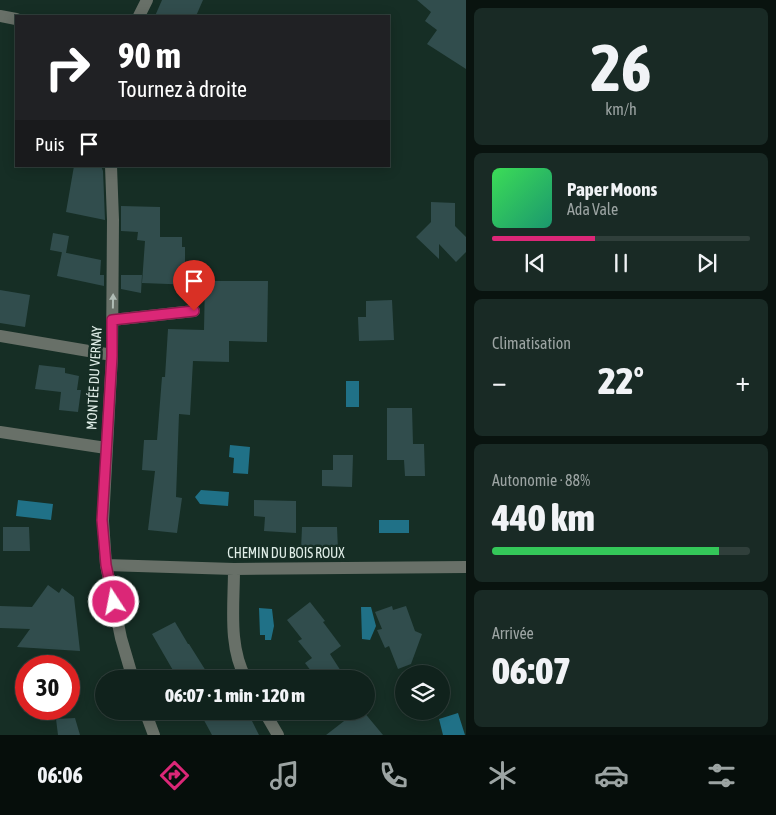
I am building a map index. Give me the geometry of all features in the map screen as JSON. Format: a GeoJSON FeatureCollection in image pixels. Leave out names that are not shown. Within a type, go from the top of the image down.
{"type":"FeatureCollection","features":[{"type":"Feature","properties":{"kind":"street"},"geometry":{"type":"LineString","coordinates":[[140,15],[147,0]]}},
{"type":"Feature","properties":{"kind":"street"},"geometry":{"type":"LineString","coordinates":[[0,16],[15,19]]}},
{"type":"Feature","properties":{"kind":"street","name":"MONTÉE DU VERNAY"},"geometry":{"type":"LineString","coordinates":[[111,167],[113,220],[112,356],[102,520],[106,565],[121,638],[130,670]]}},
{"type":"Feature","properties":{"kind":"street"},"geometry":{"type":"LineString","coordinates":[[112,320],[194,311]]}},
{"type":"Feature","properties":{"kind":"street"},"geometry":{"type":"LineString","coordinates":[[0,336],[112,356]]}},
{"type":"Feature","properties":{"kind":"street"},"geometry":{"type":"LineString","coordinates":[[0,432],[106,448]]}},
{"type":"Feature","properties":{"kind":"street","name":"CHEMIN DU BOIS ROUX"},"geometry":{"type":"LineString","coordinates":[[106,565],[234,569],[466,567]]}},
{"type":"Feature","properties":{"kind":"street"},"geometry":{"type":"LineString","coordinates":[[234,569],[233,634],[241,670]]}},
{"type":"Feature","properties":{"kind":"street"},"geometry":{"type":"LineString","coordinates":[[148,720],[154,735]]}},
{"type":"Feature","properties":{"kind":"street"},"geometry":{"type":"LineString","coordinates":[[269,720],[278,735]]}},
{"type":"Feature","properties":{"kind":"water"},"geometry":{"type":"Polygon","coordinates":[[[346,381],[359,381],[359,407],[346,407],[346,381]]]}},
{"type":"Feature","properties":{"kind":"water"},"geometry":{"type":"Polygon","coordinates":[[[230,445],[250,447],[248,474],[233,473],[234,458],[229,457],[230,445]]]}},
{"type":"Feature","properties":{"kind":"water"},"geometry":{"type":"Polygon","coordinates":[[[201,490],[229,492],[228,506],[200,504],[195,497],[201,490]]]}},
{"type":"Feature","properties":{"kind":"water"},"geometry":{"type":"Polygon","coordinates":[[[18,500],[53,504],[51,520],[16,516],[18,500]]]}},
{"type":"Feature","properties":{"kind":"water"},"geometry":{"type":"Polygon","coordinates":[[[379,520],[409,520],[409,533],[379,533],[379,520]]]}},
{"type":"Feature","properties":{"kind":"water"},"geometry":{"type":"Polygon","coordinates":[[[361,607],[371,607],[376,626],[370,640],[362,639],[361,607]]]}},
{"type":"Feature","properties":{"kind":"water"},"geometry":{"type":"Polygon","coordinates":[[[259,608],[272,609],[274,626],[271,640],[265,640],[265,635],[260,635],[259,608]]]}},
{"type":"Feature","properties":{"kind":"water"},"geometry":{"type":"Polygon","coordinates":[[[458,713],[465,735],[443,735],[439,720],[450,720],[450,716],[458,713]]]}},
{"type":"Feature","properties":{"kind":"building"},"geometry":{"type":"Polygon","coordinates":[[[162,0],[203,0],[196,15],[155,15],[162,0]]]}},
{"type":"Feature","properties":{"kind":"building"},"geometry":{"type":"Polygon","coordinates":[[[417,0],[466,0],[466,69],[427,44],[437,30],[425,21],[431,12],[417,0]]]}},
{"type":"Feature","properties":{"kind":"building"},"geometry":{"type":"Polygon","coordinates":[[[74,167],[101,167],[105,220],[66,212],[74,167]]]}},
{"type":"Feature","properties":{"kind":"building"},"geometry":{"type":"Polygon","coordinates":[[[431,202],[455,203],[455,226],[466,237],[466,252],[456,262],[439,244],[439,259],[416,237],[431,222],[431,202]]]}},
{"type":"Feature","properties":{"kind":"building"},"geometry":{"type":"Polygon","coordinates":[[[121,206],[160,207],[160,237],[182,237],[182,247],[185,247],[185,263],[195,262],[195,285],[142,283],[145,241],[137,240],[138,232],[121,231],[121,206]]]}},
{"type":"Feature","properties":{"kind":"building"},"geometry":{"type":"Polygon","coordinates":[[[53,233],[69,236],[66,253],[50,250],[53,233]]]}},
{"type":"Feature","properties":{"kind":"building"},"geometry":{"type":"Polygon","coordinates":[[[62,252],[101,260],[100,275],[104,275],[104,286],[57,276],[62,252]]]}},
{"type":"Feature","properties":{"kind":"building"},"geometry":{"type":"Polygon","coordinates":[[[121,275],[142,275],[141,293],[121,289],[121,275]]]}},
{"type":"Feature","properties":{"kind":"building"},"geometry":{"type":"Polygon","coordinates":[[[205,281],[268,281],[267,342],[229,341],[229,362],[193,361],[190,415],[179,414],[176,497],[182,498],[177,533],[148,530],[155,471],[142,470],[144,440],[157,440],[162,377],[165,377],[168,329],[204,330],[205,281]]]}},
{"type":"Feature","properties":{"kind":"building"},"geometry":{"type":"Polygon","coordinates":[[[0,290],[30,295],[25,327],[0,323],[0,290]]]}},
{"type":"Feature","properties":{"kind":"building"},"geometry":{"type":"Polygon","coordinates":[[[392,300],[394,340],[359,341],[358,317],[366,317],[366,301],[392,300]]]}},
{"type":"Feature","properties":{"kind":"building"},"geometry":{"type":"Polygon","coordinates":[[[39,365],[65,368],[65,373],[79,376],[77,390],[81,390],[78,412],[59,410],[61,392],[35,389],[39,365]]]}},
{"type":"Feature","properties":{"kind":"building"},"geometry":{"type":"Polygon","coordinates":[[[387,408],[412,408],[413,444],[424,444],[425,476],[405,476],[404,460],[387,460],[387,408]]]}},
{"type":"Feature","properties":{"kind":"building"},"geometry":{"type":"Polygon","coordinates":[[[333,455],[353,455],[352,487],[322,486],[322,470],[333,470],[333,455]]]}},
{"type":"Feature","properties":{"kind":"building"},"geometry":{"type":"Polygon","coordinates":[[[254,500],[296,501],[296,533],[264,531],[265,517],[254,516],[254,500]]]}},
{"type":"Feature","properties":{"kind":"building"},"geometry":{"type":"Polygon","coordinates":[[[3,527],[29,527],[30,551],[3,551],[3,527]]]}},
{"type":"Feature","properties":{"kind":"building"},"geometry":{"type":"Polygon","coordinates":[[[302,527],[337,527],[338,550],[301,550],[302,527]]]}},
{"type":"Feature","properties":{"kind":"building"},"geometry":{"type":"Polygon","coordinates":[[[48,585],[59,593],[62,588],[74,597],[80,651],[17,647],[30,629],[0,628],[0,606],[32,607],[48,585]]]}},
{"type":"Feature","properties":{"kind":"building"},"geometry":{"type":"Polygon","coordinates":[[[310,602],[341,646],[330,654],[340,670],[310,670],[305,663],[312,658],[298,641],[302,639],[287,620],[310,602]]]}},
{"type":"Feature","properties":{"kind":"building"},"geometry":{"type":"Polygon","coordinates":[[[392,606],[393,610],[406,606],[415,631],[422,634],[411,664],[396,665],[389,646],[385,648],[377,630],[382,629],[375,612],[392,606]]]}},
{"type":"Feature","properties":{"kind":"building"},"geometry":{"type":"Polygon","coordinates":[[[175,622],[205,670],[173,670],[152,634],[175,622]]]}},
{"type":"Feature","properties":{"kind":"building"},"geometry":{"type":"Polygon","coordinates":[[[56,720],[76,720],[80,735],[58,735],[56,720]]]}},
{"type":"Feature","properties":{"kind":"building"},"geometry":{"type":"Polygon","coordinates":[[[204,720],[252,720],[259,735],[212,735],[204,720]]]}},
{"type":"Feature","properties":{"kind":"building"},"geometry":{"type":"Polygon","coordinates":[[[345,720],[370,720],[383,735],[326,735],[345,720]]]}},
{"type":"Feature","properties":{"kind":"route"},"geometry":{"type":"LineString","coordinates":[[114,602],[106,565],[102,520],[112,356],[112,320],[194,311]]}}]}
